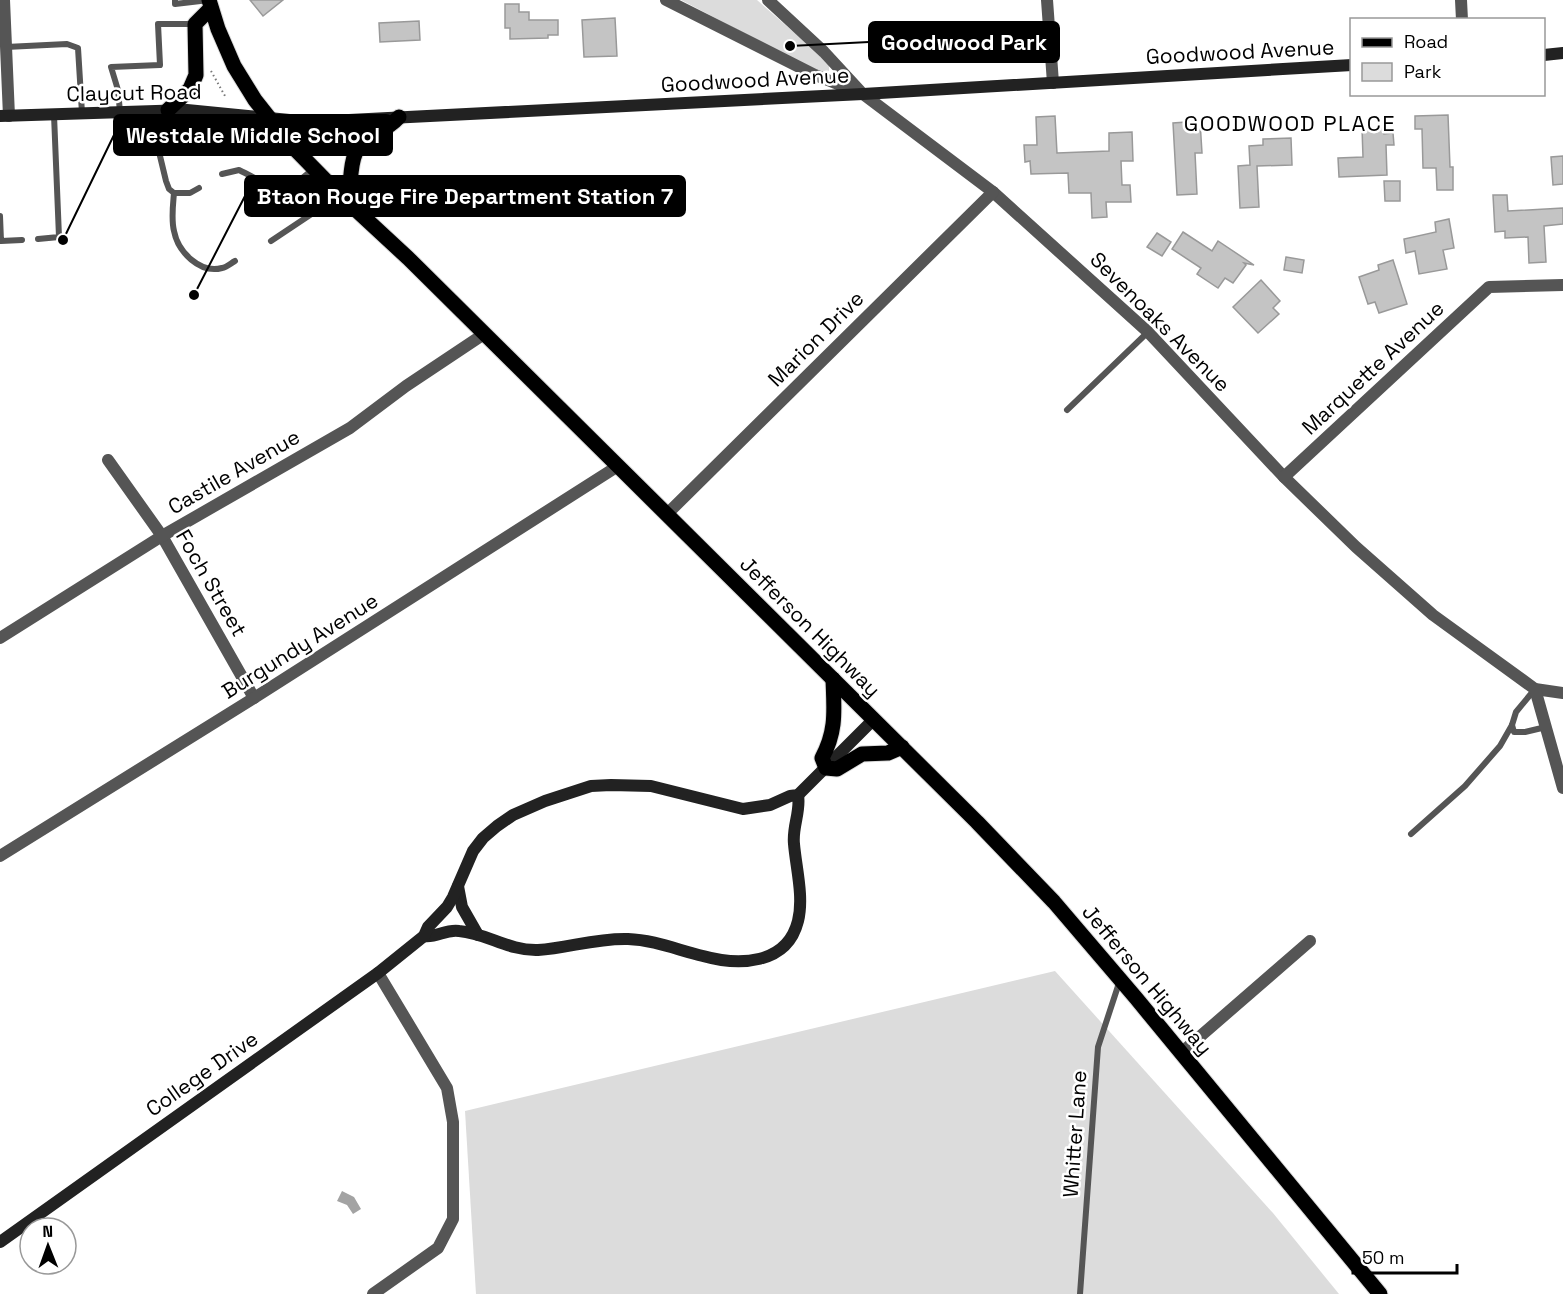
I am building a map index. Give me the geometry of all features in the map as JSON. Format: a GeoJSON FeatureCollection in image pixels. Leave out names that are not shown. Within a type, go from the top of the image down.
{"type":"FeatureCollection","features":[{"type":"Feature","properties":{"kind":"main road"},"geometry":{"type":"LineString","coordinates":[[168,110],[190,89],[196,75],[195,24],[210,2]]}},
{"type":"Feature","properties":{"kind":"main road","name":"Jefferson Highway"},"geometry":{"type":"LineString","coordinates":[[210,2],[234,66],[255,100],[313,168],[408,258],[667,514],[902,747],[1054,902],[1380,1294]]}},
{"type":"Feature","properties":{"kind":"main road"},"geometry":{"type":"LineString","coordinates":[[345,199],[351,167],[363,139],[373,132],[390,127],[399,117]]}},
{"type":"Feature","properties":{"kind":"main road"},"geometry":{"type":"LineString","coordinates":[[833,679],[835,720],[832,737],[822,758],[826,768],[837,769],[862,754],[888,753],[902,747]]}},
{"type":"Feature","properties":{"kind":"street"},"geometry":{"type":"LineString","coordinates":[[4,0],[5,116]]}},
{"type":"Feature","properties":{"kind":"street","name":"Sevenoaks Avenue"},"geometry":{"type":"LineString","coordinates":[[666,0],[815,75],[863,94],[993,192],[1148,332],[1284,477],[1356,548],[1433,615],[1535,689],[1563,693]]}},
{"type":"Feature","properties":{"kind":"street"},"geometry":{"type":"LineString","coordinates":[[768,0],[824,52],[863,94]]}},
{"type":"Feature","properties":{"kind":"street"},"geometry":{"type":"LineString","coordinates":[[1047,0],[1053,83]]}},
{"type":"Feature","properties":{"kind":"street"},"geometry":{"type":"LineString","coordinates":[[1461,0],[1462,18]]}},
{"type":"Feature","properties":{"kind":"street"},"geometry":{"type":"LineString","coordinates":[[1545,55],[1563,53]]}},
{"type":"Feature","properties":{"kind":"street","name":"Goodwood Avenue"},"geometry":{"type":"LineString","coordinates":[[268,118],[310,122],[863,94],[1350,64]]}},
{"type":"Feature","properties":{"kind":"street","name":"Claycut Road"},"geometry":{"type":"LineString","coordinates":[[5,116],[168,110],[207,111],[268,118]]}},
{"type":"Feature","properties":{"kind":"street","name":"Marion Drive"},"geometry":{"type":"LineString","coordinates":[[667,514],[993,192]]}},
{"type":"Feature","properties":{"kind":"street","name":"Marquette Avenue"},"geometry":{"type":"LineString","coordinates":[[1284,477],[1489,287],[1563,285]]}},
{"type":"Feature","properties":{"kind":"street","name":"Castile Avenue"},"geometry":{"type":"LineString","coordinates":[[0,638],[162,536],[350,428],[406,386],[484,334]]}},
{"type":"Feature","properties":{"kind":"street","name":"Foch Street"},"geometry":{"type":"LineString","coordinates":[[108,460],[162,536],[254,698]]}},
{"type":"Feature","properties":{"kind":"street","name":"Burgundy Avenue"},"geometry":{"type":"LineString","coordinates":[[0,856],[254,698],[618,466]]}},
{"type":"Feature","properties":{"kind":"street"},"geometry":{"type":"LineString","coordinates":[[1535,689],[1563,788]]}},
{"type":"Feature","properties":{"kind":"street","name":"College Drive"},"geometry":{"type":"LineString","coordinates":[[0,1242],[378,973],[424,936],[428,927],[447,907],[473,851],[483,837],[513,815],[545,801],[591,786],[651,786],[743,809],[770,805],[798,795],[873,719]]}},
{"type":"Feature","properties":{"kind":"street","name":"College Drive"},"geometry":{"type":"LineString","coordinates":[[424,936],[433,937],[458,930],[509,947],[538,950],[614,939],[644,940],[726,962],[750,961],[773,954],[794,933],[798,920],[800,904],[793,825],[800,805],[798,795]]}},
{"type":"Feature","properties":{"kind":"street"},"geometry":{"type":"LineString","coordinates":[[458,885],[462,908],[478,935]]}},
{"type":"Feature","properties":{"kind":"street"},"geometry":{"type":"LineString","coordinates":[[1181,1053],[1310,941]]}},
{"type":"Feature","properties":{"kind":"street"},"geometry":{"type":"LineString","coordinates":[[373,1294],[438,1248],[453,1219],[453,1122],[447,1088],[378,973]]}},
{"type":"Feature","properties":{"kind":"lane"},"geometry":{"type":"LineString","coordinates":[[175,0],[175,4],[210,2]]}},
{"type":"Feature","properties":{"kind":"lane"},"geometry":{"type":"LineString","coordinates":[[120,112],[118,90],[111,67],[160,65],[158,24],[195,24]]}},
{"type":"Feature","properties":{"kind":"lane"},"geometry":{"type":"LineString","coordinates":[[6,47],[67,44],[78,48],[82,113]]}},
{"type":"Feature","properties":{"kind":"lane"},"geometry":{"type":"LineString","coordinates":[[152,111],[153,127],[169,189],[174,192],[190,193],[199,188]]}},
{"type":"Feature","properties":{"kind":"lane"},"geometry":{"type":"LineString","coordinates":[[38,239],[59,237],[54,114]]}},
{"type":"Feature","properties":{"kind":"lane"},"geometry":{"type":"LineString","coordinates":[[222,174],[240,170],[269,186],[283,188],[290,187],[313,168]]}},
{"type":"Feature","properties":{"kind":"lane"},"geometry":{"type":"LineString","coordinates":[[174,192],[174,231],[177,241],[190,260],[198,264],[222,268],[235,261]]}},
{"type":"Feature","properties":{"kind":"lane"},"geometry":{"type":"LineString","coordinates":[[271,241],[345,199]]}},
{"type":"Feature","properties":{"kind":"lane"},"geometry":{"type":"LineString","coordinates":[[0,216],[1,241],[22,240]]}},
{"type":"Feature","properties":{"kind":"lane"},"geometry":{"type":"LineString","coordinates":[[1067,410],[1148,332]]}},
{"type":"Feature","properties":{"kind":"lane"},"geometry":{"type":"LineString","coordinates":[[1411,834],[1465,786],[1500,746],[1512,725],[1515,712],[1535,689]]}},
{"type":"Feature","properties":{"kind":"lane"},"geometry":{"type":"LineString","coordinates":[[1512,725],[1514,732],[1546,727]]}},
{"type":"Feature","properties":{"kind":"lane","name":"Whitter Lane"},"geometry":{"type":"LineString","coordinates":[[1080,1294],[1098,1047],[1120,979]]}},
{"type":"Feature","properties":{"kind":"path"},"geometry":{"type":"LineString","coordinates":[[209,69],[214,72],[225,96]]}},
{"type":"Feature","properties":{"kind":"path"},"geometry":{"type":"LineString","coordinates":[[317,138],[321,143]]}},
{"type":"Feature","properties":{"kind":"path"},"geometry":{"type":"LineString","coordinates":[[313,141],[342,148]]}},
{"type":"Feature","properties":{"kind":"green space"},"geometry":{"type":"Polygon","coordinates":[[[681,0],[757,0],[829,63],[829,74],[826,76],[681,0]]]}},
{"type":"Feature","properties":{"kind":"green space"},"geometry":{"type":"Polygon","coordinates":[[[1055,971],[1273,1213],[1339,1294],[476,1294],[465,1111],[1055,971]]]}},
{"type":"Feature","properties":{"kind":"shaded area"},"geometry":{"type":"Polygon","coordinates":[[[342,1191],[354,1197],[361,1209],[353,1214],[347,1205],[337,1201],[342,1191]]]}},
{"type":"Feature","properties":{"kind":"building"},"geometry":{"type":"Polygon","coordinates":[[[250,0],[283,0],[263,16],[250,0]]]}},
{"type":"Feature","properties":{"kind":"building"},"geometry":{"type":"Polygon","coordinates":[[[505,4],[519,4],[519,12],[529,12],[529,20],[558,20],[558,35],[548,35],[548,38],[510,39],[510,28],[505,28],[505,4]]]}},
{"type":"Feature","properties":{"kind":"building"},"geometry":{"type":"Polygon","coordinates":[[[615,18],[617,56],[584,57],[582,20],[615,18]]]}},
{"type":"Feature","properties":{"kind":"building"},"geometry":{"type":"Polygon","coordinates":[[[419,21],[420,40],[380,42],[379,23],[419,21]]]}},
{"type":"Feature","properties":{"kind":"building"},"geometry":{"type":"Polygon","coordinates":[[[1448,115],[1453,190],[1437,190],[1436,168],[1423,168],[1422,129],[1415,129],[1415,116],[1448,115]]]}},
{"type":"Feature","properties":{"kind":"building"},"geometry":{"type":"Polygon","coordinates":[[[1055,116],[1057,153],[1109,151],[1109,133],[1132,132],[1133,161],[1121,161],[1122,185],[1130,185],[1131,202],[1106,202],[1107,217],[1092,218],[1091,193],[1069,193],[1068,173],[1031,174],[1030,161],[1025,162],[1024,145],[1037,145],[1036,117],[1055,116]]]}},
{"type":"Feature","properties":{"kind":"building"},"geometry":{"type":"Polygon","coordinates":[[[1200,121],[1202,153],[1195,153],[1197,194],[1177,195],[1173,123],[1200,121]]]}},
{"type":"Feature","properties":{"kind":"building"},"geometry":{"type":"Polygon","coordinates":[[[1362,128],[1384,128],[1384,134],[1393,133],[1394,145],[1386,145],[1387,175],[1339,177],[1338,158],[1363,157],[1362,128]]]}},
{"type":"Feature","properties":{"kind":"building"},"geometry":{"type":"Polygon","coordinates":[[[1291,138],[1292,165],[1257,166],[1259,207],[1240,208],[1238,166],[1250,165],[1249,146],[1263,145],[1263,139],[1291,138]]]}},
{"type":"Feature","properties":{"kind":"building"},"geometry":{"type":"Polygon","coordinates":[[[1563,156],[1563,184],[1553,185],[1551,157],[1563,156]]]}},
{"type":"Feature","properties":{"kind":"building"},"geometry":{"type":"Polygon","coordinates":[[[1384,181],[1400,181],[1400,201],[1385,201],[1384,181]]]}},
{"type":"Feature","properties":{"kind":"building"},"geometry":{"type":"Polygon","coordinates":[[[1493,195],[1507,195],[1508,211],[1563,208],[1563,224],[1544,226],[1546,262],[1529,263],[1528,237],[1505,238],[1505,231],[1495,232],[1493,195]]]}},
{"type":"Feature","properties":{"kind":"building"},"geometry":{"type":"Polygon","coordinates":[[[1449,219],[1454,248],[1443,250],[1447,269],[1419,274],[1415,251],[1406,253],[1404,239],[1436,232],[1435,222],[1449,219]]]}},
{"type":"Feature","properties":{"kind":"building"},"geometry":{"type":"Polygon","coordinates":[[[1183,232],[1212,251],[1218,241],[1254,265],[1244,263],[1246,265],[1233,283],[1225,278],[1218,288],[1197,274],[1201,268],[1172,249],[1183,232]]]}},
{"type":"Feature","properties":{"kind":"building"},"geometry":{"type":"Polygon","coordinates":[[[1157,233],[1171,242],[1162,256],[1147,247],[1157,233]]]}},
{"type":"Feature","properties":{"kind":"building"},"geometry":{"type":"Polygon","coordinates":[[[1286,257],[1304,260],[1302,273],[1284,270],[1286,257]]]}},
{"type":"Feature","properties":{"kind":"building"},"geometry":{"type":"Polygon","coordinates":[[[1393,260],[1407,304],[1379,313],[1375,302],[1368,304],[1359,277],[1379,270],[1378,265],[1393,260]]]}},
{"type":"Feature","properties":{"kind":"building"},"geometry":{"type":"Polygon","coordinates":[[[1261,280],[1280,301],[1273,308],[1279,314],[1258,333],[1233,307],[1261,280]]]}},
{"type":"Feature","properties":{"kind":"place","name":"Goodwood Park"},"geometry":{"type":"Point","coordinates":[790,46]}},
{"type":"Feature","properties":{"kind":"place","name":"Westdale Middle School"},"geometry":{"type":"Point","coordinates":[63,240]}},
{"type":"Feature","properties":{"kind":"place","name":"Btaon Rouge Fire Department Station 7"},"geometry":{"type":"Point","coordinates":[194,295]}},
{"type":"Feature","properties":{"kind":"district","name":"GOODWOOD PLACE"},"geometry":{"type":"Point","coordinates":[1290,123]}}]}
